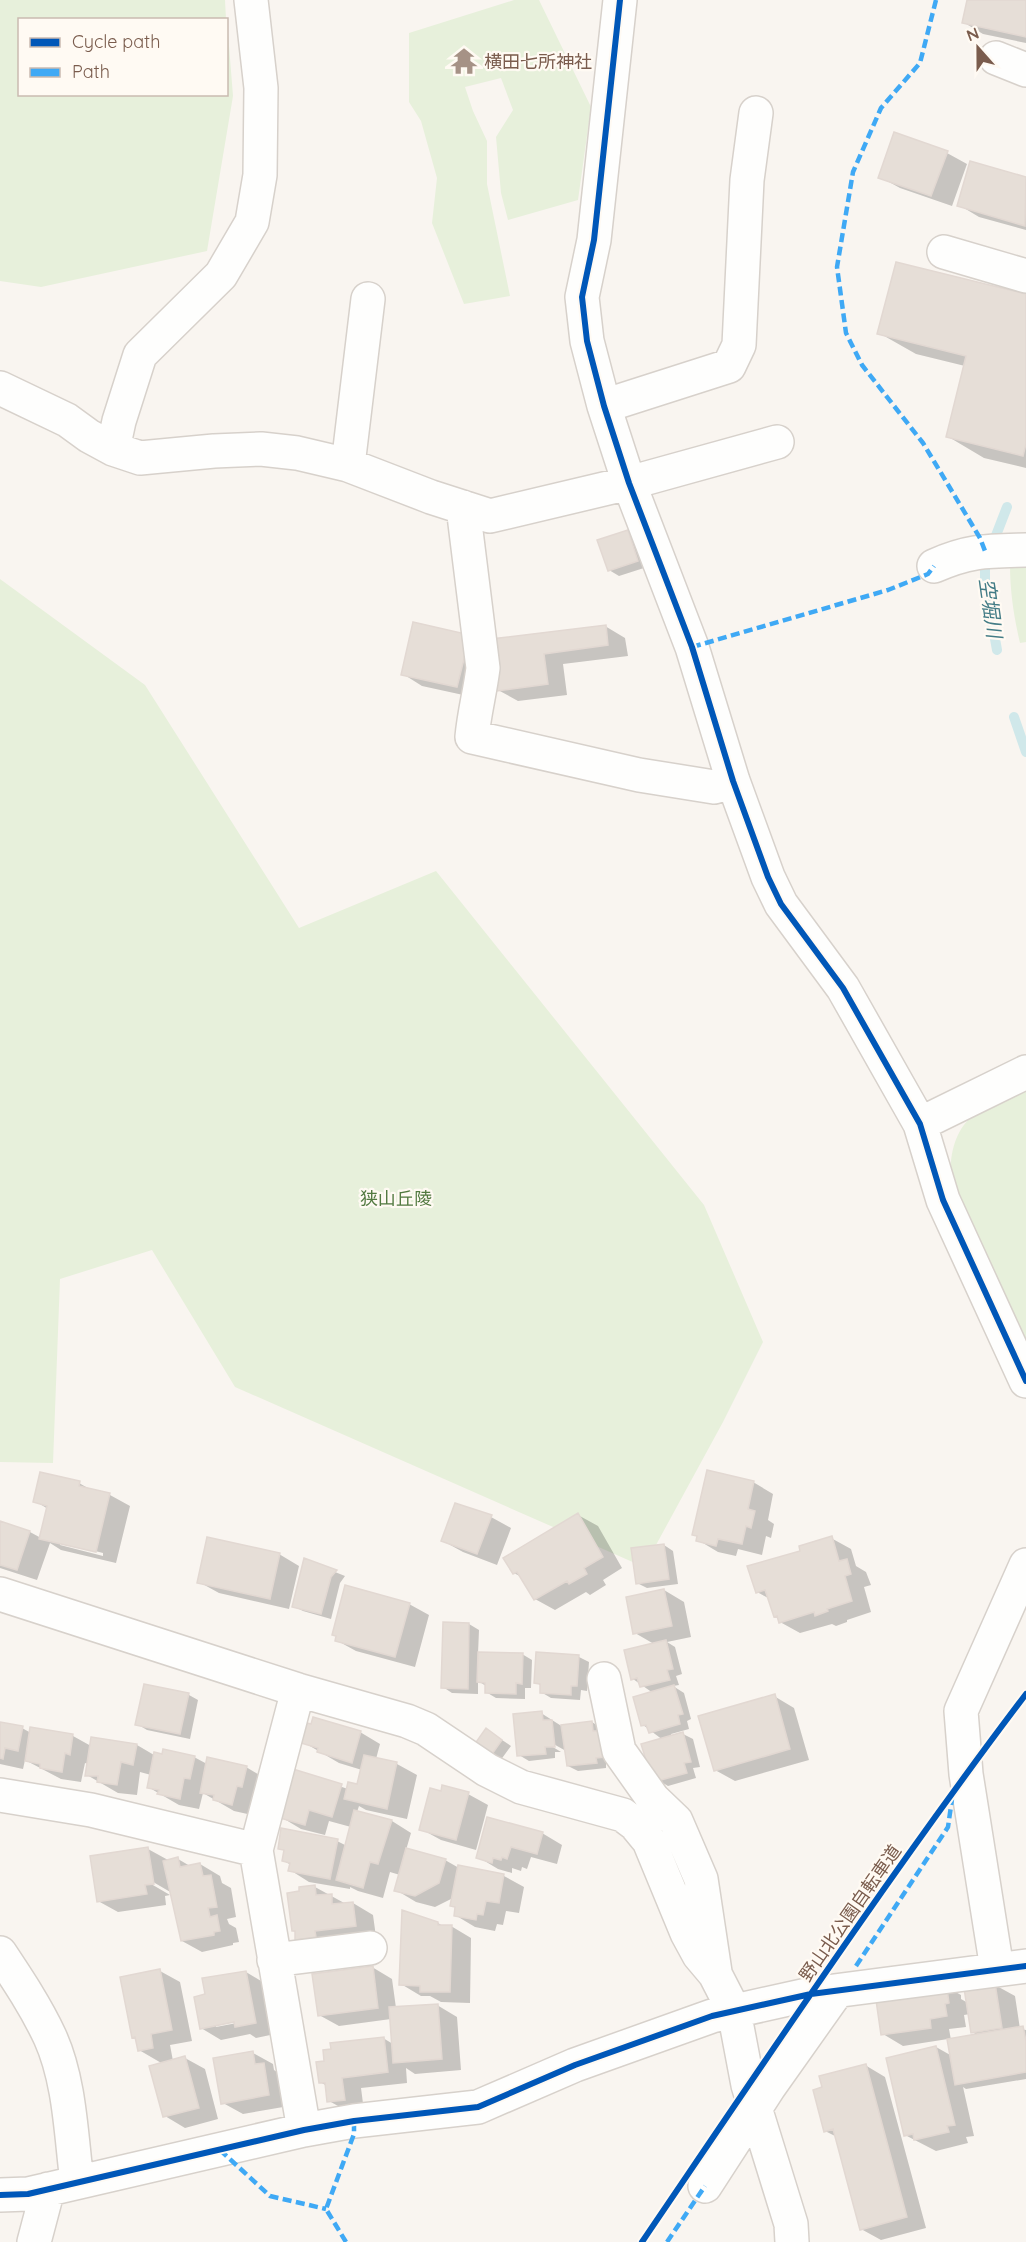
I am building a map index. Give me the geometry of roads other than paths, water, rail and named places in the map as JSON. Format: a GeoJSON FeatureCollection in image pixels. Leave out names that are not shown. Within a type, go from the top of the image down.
{"type":"FeatureCollection","features":[{"type":"Feature","properties":{"kind":"street"},"geometry":{"type":"LineString","coordinates":[[113,449],[118,421],[140,355],[221,275],[252,222],[260,175],[261,88],[251,0]]}},
{"type":"Feature","properties":{"kind":"street"},"geometry":{"type":"LineString","coordinates":[[620,0],[594,240],[582,297],[587,341],[604,406],[629,483],[692,647],[733,781],[768,877],[781,904],[843,988],[920,1124],[943,1200],[1026,1381]]}},
{"type":"Feature","properties":{"kind":"street"},"geometry":{"type":"LineString","coordinates":[[996,58],[1026,70]]}},
{"type":"Feature","properties":{"kind":"street"},"geometry":{"type":"LineString","coordinates":[[604,406],[729,366],[739,345],[747,180],[756,113]]}},
{"type":"Feature","properties":{"kind":"street"},"geometry":{"type":"LineString","coordinates":[[944,252],[1026,276]]}},
{"type":"Feature","properties":{"kind":"street"},"geometry":{"type":"LineString","coordinates":[[348,465],[368,299]]}},
{"type":"Feature","properties":{"kind":"street"},"geometry":{"type":"LineString","coordinates":[[0,388],[67,420],[89,436],[113,449],[140,458],[261,449],[297,453],[348,465],[430,497],[490,516],[629,483],[777,442]]}},
{"type":"Feature","properties":{"kind":"street"},"geometry":{"type":"LineString","coordinates":[[463,507],[483,668],[480,692],[474,712],[472,737],[639,775],[714,787],[733,781]]}},
{"type":"Feature","properties":{"kind":"street"},"geometry":{"type":"LineString","coordinates":[[934,566],[959,555],[985,551],[1026,550]]}},
{"type":"Feature","properties":{"kind":"street"},"geometry":{"type":"LineString","coordinates":[[920,1124],[1026,1072]]}},
{"type":"Feature","properties":{"kind":"street"},"geometry":{"type":"LineString","coordinates":[[0,2194],[28,2194],[304,2130],[354,2121],[478,2106],[575,2065],[712,2016],[811,1994],[1012,1967],[966,1774],[961,1711],[1026,1565]]}},
{"type":"Feature","properties":{"kind":"street"},"geometry":{"type":"LineString","coordinates":[[0,1594],[298,1690],[407,1721],[426,1729],[487,1770],[521,1786],[623,1815],[635,1824],[649,1842],[687,1934],[699,1955],[715,1974],[734,2011],[748,2085],[791,2233]]}},
{"type":"Feature","properties":{"kind":"street"},"geometry":{"type":"LineString","coordinates":[[604,1679],[619,1751],[653,1799],[676,1821],[698,1870],[711,1937],[715,1974]]}},
{"type":"Feature","properties":{"kind":"street"},"geometry":{"type":"LineString","coordinates":[[298,1690],[256,1850],[304,2130]]}},
{"type":"Feature","properties":{"kind":"street"},"geometry":{"type":"LineString","coordinates":[[0,1796],[91,1810],[256,1850]]}},
{"type":"Feature","properties":{"kind":"street"},"geometry":{"type":"LineString","coordinates":[[274,1960],[370,1948]]}},
{"type":"Feature","properties":{"kind":"street"},"geometry":{"type":"LineString","coordinates":[[0,1953],[19,1981],[50,2038],[64,2084],[62,2186],[34,2242]]}},
{"type":"Feature","properties":{"kind":"street"},"geometry":{"type":"LineString","coordinates":[[705,2186],[756,2107],[837,1991]]}},
{"type":"Feature","properties":{"kind":"waterway","name":"空堀川"},"geometry":{"type":"LineString","coordinates":[[995,538],[1007,507]]}},
{"type":"Feature","properties":{"kind":"waterway","name":"空堀川"},"geometry":{"type":"LineString","coordinates":[[985,565],[985,583],[997,650]]}},
{"type":"Feature","properties":{"kind":"waterway","name":"空堀川"},"geometry":{"type":"LineString","coordinates":[[1014,717],[1026,752]]}},
{"type":"Feature","properties":{"kind":"place","name":"横田七所神社"},"geometry":{"type":"Point","coordinates":[464,61]}},
{"type":"Feature","properties":{"kind":"park label","name":"狭山丘陵"},"geometry":{"type":"Point","coordinates":[396,1198]}}]}
